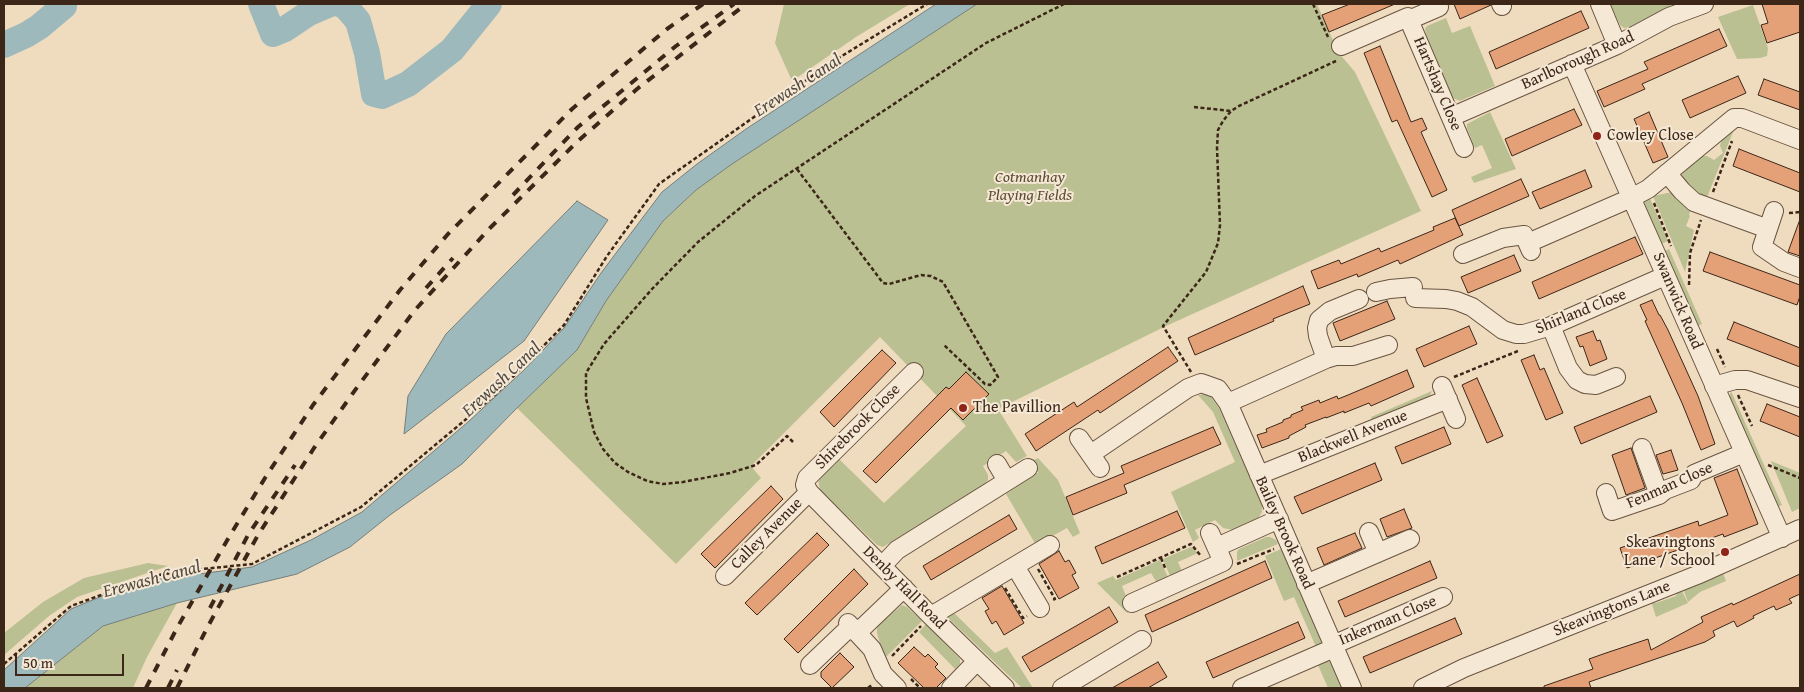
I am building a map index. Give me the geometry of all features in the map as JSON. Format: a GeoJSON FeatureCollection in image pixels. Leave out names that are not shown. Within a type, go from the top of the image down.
{"type":"FeatureCollection","features":[{"type":"Feature","properties":{"kind":"street"},"geometry":{"type":"LineString","coordinates":[[1600,4],[1616,45]]}},
{"type":"Feature","properties":{"kind":"street","name":"Barlborough Road"},"geometry":{"type":"LineString","coordinates":[[1451,117],[1616,45],[1669,17],[1704,4]]}},
{"type":"Feature","properties":{"kind":"street","name":"Hartshay Close"},"geometry":{"type":"LineString","coordinates":[[1409,20],[1435,7]]}},
{"type":"Feature","properties":{"kind":"street","name":"Hartshay Close"},"geometry":{"type":"LineString","coordinates":[[1335,47],[1408,17],[1464,148]]}},
{"type":"Feature","properties":{"kind":"street","name":"Swanwick Road"},"geometry":{"type":"LineString","coordinates":[[1572,64],[1782,538]]}},
{"type":"Feature","properties":{"kind":"street"},"geometry":{"type":"LineString","coordinates":[[1463,254],[1503,238],[1528,244],[1631,198],[1648,189],[1667,173],[1710,146],[1731,119],[1738,117],[1800,140]]}},
{"type":"Feature","properties":{"kind":"street"},"geometry":{"type":"LineString","coordinates":[[1667,173],[1694,202],[1768,229]]}},
{"type":"Feature","properties":{"kind":"street"},"geometry":{"type":"LineString","coordinates":[[1774,211],[1762,247],[1784,262],[1800,268]]}},
{"type":"Feature","properties":{"kind":"street","name":"Shirland Close"},"geometry":{"type":"LineString","coordinates":[[1376,292],[1396,288],[1414,296],[1446,298],[1482,313],[1502,330],[1524,334],[1551,326],[1666,276]]}},
{"type":"Feature","properties":{"kind":"street"},"geometry":{"type":"LineString","coordinates":[[1326,359],[1318,336],[1318,320],[1330,311],[1359,299]]}},
{"type":"Feature","properties":{"kind":"street"},"geometry":{"type":"LineString","coordinates":[[1551,326],[1568,368],[1577,380],[1585,384],[1596,385],[1616,377]]}},
{"type":"Feature","properties":{"kind":"street"},"geometry":{"type":"LineString","coordinates":[[1228,403],[1326,359],[1336,356],[1353,356],[1388,345]]}},
{"type":"Feature","properties":{"kind":"street","name":"Shirebrook Close"},"geometry":{"type":"LineString","coordinates":[[807,488],[807,478],[812,472],[914,372]]}},
{"type":"Feature","properties":{"kind":"street"},"geometry":{"type":"LineString","coordinates":[[1714,386],[1735,380],[1747,380],[1800,398]]}},
{"type":"Feature","properties":{"kind":"street"},"geometry":{"type":"LineString","coordinates":[[1080,438],[1095,461],[1188,388],[1203,384]]}},
{"type":"Feature","properties":{"kind":"street","name":"Bailey Brook Road"},"geometry":{"type":"LineString","coordinates":[[1203,384],[1218,389],[1228,403],[1352,688]]}},
{"type":"Feature","properties":{"kind":"street"},"geometry":{"type":"LineString","coordinates":[[1445,392],[1456,419]]}},
{"type":"Feature","properties":{"kind":"street","name":"Blackwell Avenue"},"geometry":{"type":"LineString","coordinates":[[1259,475],[1445,392]]}},
{"type":"Feature","properties":{"kind":"street"},"geometry":{"type":"LineString","coordinates":[[1642,448],[1659,494]]}},
{"type":"Feature","properties":{"kind":"street","name":"Fenman Close"},"geometry":{"type":"LineString","coordinates":[[1606,493],[1612,510],[1659,494],[1691,480],[1694,474],[1744,454]]}},
{"type":"Feature","properties":{"kind":"street"},"geometry":{"type":"LineString","coordinates":[[997,464],[1007,481]]}},
{"type":"Feature","properties":{"kind":"street"},"geometry":{"type":"LineString","coordinates":[[882,566],[897,550],[1028,468]]}},
{"type":"Feature","properties":{"kind":"street","name":"Denby Hall Road"},"geometry":{"type":"LineString","coordinates":[[807,488],[931,616],[1005,688]]}},
{"type":"Feature","properties":{"kind":"street","name":"Calley Avenue"},"geometry":{"type":"LineString","coordinates":[[724,576],[807,488]]}},
{"type":"Feature","properties":{"kind":"street"},"geometry":{"type":"LineString","coordinates":[[1132,603],[1214,553],[1279,519]]}},
{"type":"Feature","properties":{"kind":"street","name":"Skeavingtons Lane"},"geometry":{"type":"LineString","coordinates":[[1423,688],[1443,684],[1544,635],[1697,575],[1800,529]]}},
{"type":"Feature","properties":{"kind":"street"},"geometry":{"type":"LineString","coordinates":[[1369,532],[1378,553]]}},
{"type":"Feature","properties":{"kind":"street"},"geometry":{"type":"LineString","coordinates":[[1306,584],[1410,539]]}},
{"type":"Feature","properties":{"kind":"street"},"geometry":{"type":"LineString","coordinates":[[931,616],[1050,545]]}},
{"type":"Feature","properties":{"kind":"street"},"geometry":{"type":"LineString","coordinates":[[1015,566],[1040,608]]}},
{"type":"Feature","properties":{"kind":"street"},"geometry":{"type":"LineString","coordinates":[[810,665],[855,631],[904,588]]}},
{"type":"Feature","properties":{"kind":"street","name":"Inkerman Close"},"geometry":{"type":"LineString","coordinates":[[1242,688],[1444,597]]}},
{"type":"Feature","properties":{"kind":"street"},"geometry":{"type":"LineString","coordinates":[[855,631],[872,649],[883,674],[897,688]]}},
{"type":"Feature","properties":{"kind":"street"},"geometry":{"type":"LineString","coordinates":[[1062,688],[1142,640]]}},
{"type":"Feature","properties":{"kind":"street"},"geometry":{"type":"LineString","coordinates":[[950,688],[977,661]]}},
{"type":"Feature","properties":{"kind":"path"},"geometry":{"type":"LineString","coordinates":[[4,664],[71,606],[153,576],[252,564],[361,508],[495,395],[564,325],[606,256],[659,184],[832,62],[927,4]]}},
{"type":"Feature","properties":{"kind":"path"},"geometry":{"type":"LineString","coordinates":[[793,442],[787,436],[756,465],[730,473],[663,484],[647,481],[615,463],[603,449],[594,432],[586,398],[586,373],[604,344],[652,289],[698,242],[755,196],[798,170],[986,43],[1064,4]]}},
{"type":"Feature","properties":{"kind":"path"},"geometry":{"type":"LineString","coordinates":[[1203,384],[1163,326],[1206,272],[1218,243],[1220,225],[1218,130],[1222,121],[1231,111],[1337,61],[1335,47],[1313,4]]}},
{"type":"Feature","properties":{"kind":"path"},"geometry":{"type":"LineString","coordinates":[[1194,107],[1231,111]]}},
{"type":"Feature","properties":{"kind":"path"},"geometry":{"type":"LineString","coordinates":[[798,170],[883,283],[889,284],[921,275],[930,276],[943,282],[998,377],[990,385],[985,384],[943,344]]}},
{"type":"Feature","properties":{"kind":"path"},"geometry":{"type":"LineString","coordinates":[[1445,392],[1441,383],[1518,351]]}},
{"type":"Feature","properties":{"kind":"path"},"geometry":{"type":"LineString","coordinates":[[1768,465],[1800,478]]}},
{"type":"Feature","properties":{"kind":"path"},"geometry":{"type":"LineString","coordinates":[[1117,577],[1192,544],[1199,552],[1214,553],[1233,566],[1289,543]]}},
{"type":"Feature","properties":{"kind":"path"},"geometry":{"type":"LineString","coordinates":[[1161,558],[1163,563]]}},
{"type":"Feature","properties":{"kind":"path"},"geometry":{"type":"LineString","coordinates":[[880,668],[931,616]]}},
{"type":"Feature","properties":{"kind":"green space"},"geometry":{"type":"Polygon","coordinates":[[[784,4],[910,4],[856,37],[792,81],[775,43],[784,4]]]}},
{"type":"Feature","properties":{"kind":"green space","name":"Cotmanhay Playing Fields"},"geometry":{"type":"Polygon","coordinates":[[[977,4],[1317,4],[1338,52],[1355,72],[1421,211],[1166,326],[998,409],[1027,456],[1016,462],[1006,451],[983,466],[988,475],[988,480],[985,484],[883,547],[877,545],[820,490],[818,479],[839,459],[884,503],[966,426],[880,337],[751,466],[761,478],[676,564],[517,408],[577,350],[606,301],[663,221],[696,190],[732,164],[977,4]]]}},
{"type":"Feature","properties":{"kind":"green space"},"geometry":{"type":"Polygon","coordinates":[[[1610,4],[1670,4],[1671,6],[1630,27],[1624,28],[1620,25],[1610,4]]]}},
{"type":"Feature","properties":{"kind":"green space"},"geometry":{"type":"Polygon","coordinates":[[[1753,5],[1768,48],[1767,56],[1737,59],[1718,17],[1753,5]]]}},
{"type":"Feature","properties":{"kind":"green space"},"geometry":{"type":"Polygon","coordinates":[[[1446,18],[1452,33],[1470,26],[1495,86],[1460,101],[1453,98],[1425,29],[1427,26],[1446,18]]]}},
{"type":"Feature","properties":{"kind":"green space"},"geometry":{"type":"Polygon","coordinates":[[[1490,112],[1516,169],[1474,183],[1471,177],[1492,168],[1482,145],[1475,148],[1467,124],[1490,112]]]}},
{"type":"Feature","properties":{"kind":"green space"},"geometry":{"type":"Polygon","coordinates":[[[1737,122],[1706,200],[1697,197],[1683,180],[1683,170],[1701,156],[1707,156],[1714,160],[1723,153],[1720,146],[1722,138],[1737,122]]]}},
{"type":"Feature","properties":{"kind":"green space"},"geometry":{"type":"Polygon","coordinates":[[[1672,192],[1692,206],[1686,226],[1694,230],[1685,272],[1653,196],[1672,192]]]}},
{"type":"Feature","properties":{"kind":"green space"},"geometry":{"type":"Polygon","coordinates":[[[1649,196],[1668,241],[1659,245],[1643,203],[1649,196]]]}},
{"type":"Feature","properties":{"kind":"green space"},"geometry":{"type":"Polygon","coordinates":[[[1669,249],[1702,324],[1695,327],[1662,252],[1669,249]]]}},
{"type":"Feature","properties":{"kind":"green space"},"geometry":{"type":"Polygon","coordinates":[[[1432,391],[1428,400],[1373,423],[1371,417],[1432,391]]]}},
{"type":"Feature","properties":{"kind":"green space"},"geometry":{"type":"Polygon","coordinates":[[[1731,391],[1782,505],[1775,508],[1729,398],[1731,391]]]}},
{"type":"Feature","properties":{"kind":"green space"},"geometry":{"type":"Polygon","coordinates":[[[1205,394],[1211,397],[1219,408],[1262,505],[1262,512],[1257,520],[1233,530],[1223,528],[1215,520],[1195,530],[1199,538],[1193,542],[1171,492],[1235,462],[1213,412],[1198,395],[1205,394]]]}},
{"type":"Feature","properties":{"kind":"green space"},"geometry":{"type":"Polygon","coordinates":[[[1038,458],[1058,480],[1080,533],[1073,537],[1067,528],[1036,545],[1006,494],[1038,473],[1032,461],[1038,458]]]}},
{"type":"Feature","properties":{"kind":"green space"},"geometry":{"type":"Polygon","coordinates":[[[1771,461],[1800,473],[1800,508],[1792,512],[1771,461]]]}},
{"type":"Feature","properties":{"kind":"green space"},"geometry":{"type":"Polygon","coordinates":[[[1266,537],[1276,540],[1278,544],[1237,561],[1239,549],[1266,537]]]}},
{"type":"Feature","properties":{"kind":"green space"},"geometry":{"type":"Polygon","coordinates":[[[1191,547],[1198,553],[1178,562],[1182,571],[1170,576],[1163,559],[1191,547]]]}},
{"type":"Feature","properties":{"kind":"green space"},"geometry":{"type":"Polygon","coordinates":[[[1281,549],[1322,644],[1316,647],[1294,597],[1284,601],[1265,556],[1281,549]]]}},
{"type":"Feature","properties":{"kind":"green space"},"geometry":{"type":"Polygon","coordinates":[[[1160,560],[1168,577],[1157,583],[1151,573],[1122,586],[1130,606],[1135,610],[1127,613],[1097,583],[1113,576],[1116,580],[1160,560]]]}},
{"type":"Feature","properties":{"kind":"green space"},"geometry":{"type":"Polygon","coordinates":[[[148,563],[168,566],[77,597],[49,616],[4,655],[4,633],[43,602],[84,578],[148,563]]]}},
{"type":"Feature","properties":{"kind":"green space"},"geometry":{"type":"Polygon","coordinates":[[[1723,573],[1726,581],[1700,592],[1688,602],[1683,589],[1723,573]]]}},
{"type":"Feature","properties":{"kind":"green space"},"geometry":{"type":"Polygon","coordinates":[[[1681,589],[1688,603],[1656,617],[1651,601],[1656,603],[1676,596],[1677,591],[1681,589]]]}},
{"type":"Feature","properties":{"kind":"green space"},"geometry":{"type":"Polygon","coordinates":[[[177,603],[147,657],[133,688],[25,688],[103,626],[177,603]]]}},
{"type":"Feature","properties":{"kind":"green space"},"geometry":{"type":"Polygon","coordinates":[[[902,605],[907,607],[922,621],[886,657],[883,655],[877,626],[902,605]]]}},
{"type":"Feature","properties":{"kind":"green space"},"geometry":{"type":"Polygon","coordinates":[[[952,611],[995,653],[1007,647],[1033,688],[1022,688],[947,617],[947,613],[952,611]]]}},
{"type":"Feature","properties":{"kind":"green space"},"geometry":{"type":"Polygon","coordinates":[[[926,624],[960,659],[960,664],[955,669],[919,632],[926,624]]]}},
{"type":"Feature","properties":{"kind":"green space"},"geometry":{"type":"Polygon","coordinates":[[[1327,661],[1330,662],[1341,688],[1328,688],[1318,665],[1327,661]]]}},
{"type":"Feature","properties":{"kind":"water"},"geometry":{"type":"Polygon","coordinates":[[[936,4],[977,4],[732,164],[696,190],[663,221],[606,301],[577,350],[462,464],[390,515],[350,547],[297,574],[177,603],[103,626],[25,688],[4,688],[4,670],[71,609],[124,587],[153,580],[252,567],[311,540],[362,512],[468,422],[524,370],[564,328],[601,273],[662,192],[746,129],[936,4]]]}},
{"type":"Feature","properties":{"kind":"water"},"geometry":{"type":"Polygon","coordinates":[[[577,201],[608,220],[524,341],[404,434],[408,396],[446,334],[577,201]]]}},
{"type":"Feature","properties":{"kind":"building"},"geometry":{"type":"Polygon","coordinates":[[[1350,4],[1395,4],[1329,32],[1322,15],[1350,4]]]}},
{"type":"Feature","properties":{"kind":"building"},"geometry":{"type":"Polygon","coordinates":[[[1454,4],[1490,4],[1491,5],[1460,19],[1454,4]]]}},
{"type":"Feature","properties":{"kind":"building"},"geometry":{"type":"Polygon","coordinates":[[[1762,4],[1800,4],[1800,32],[1767,43],[1761,25],[1768,23],[1762,4]]]}},
{"type":"Feature","properties":{"kind":"building"},"geometry":{"type":"Polygon","coordinates":[[[1581,11],[1589,28],[1496,69],[1489,52],[1581,11]]]}},
{"type":"Feature","properties":{"kind":"building"},"geometry":{"type":"Polygon","coordinates":[[[1719,29],[1727,46],[1642,84],[1645,89],[1604,107],[1597,91],[1648,69],[1644,62],[1719,29]]]}},
{"type":"Feature","properties":{"kind":"building"},"geometry":{"type":"Polygon","coordinates":[[[1380,46],[1411,122],[1422,118],[1427,129],[1421,132],[1447,190],[1432,197],[1397,120],[1392,122],[1364,53],[1380,46]]]}},
{"type":"Feature","properties":{"kind":"building"},"geometry":{"type":"Polygon","coordinates":[[[1738,76],[1746,93],[1690,118],[1682,100],[1738,76]]]}},
{"type":"Feature","properties":{"kind":"building"},"geometry":{"type":"Polygon","coordinates":[[[1764,79],[1800,92],[1800,110],[1758,95],[1764,79]]]}},
{"type":"Feature","properties":{"kind":"building"},"geometry":{"type":"Polygon","coordinates":[[[1574,109],[1582,125],[1512,156],[1505,139],[1574,109]]]}},
{"type":"Feature","properties":{"kind":"building"},"geometry":{"type":"Polygon","coordinates":[[[1649,112],[1668,157],[1653,163],[1634,119],[1649,112]]]}},
{"type":"Feature","properties":{"kind":"building"},"geometry":{"type":"Polygon","coordinates":[[[1739,149],[1800,173],[1800,192],[1733,166],[1739,149]]]}},
{"type":"Feature","properties":{"kind":"building"},"geometry":{"type":"Polygon","coordinates":[[[1585,170],[1592,187],[1540,209],[1532,192],[1585,170]]]}},
{"type":"Feature","properties":{"kind":"building"},"geometry":{"type":"Polygon","coordinates":[[[1521,179],[1529,196],[1459,226],[1452,210],[1521,179]]]}},
{"type":"Feature","properties":{"kind":"building"},"geometry":{"type":"Polygon","coordinates":[[[1455,218],[1463,235],[1400,264],[1398,260],[1358,277],[1357,274],[1318,289],[1311,271],[1339,260],[1341,264],[1379,248],[1381,252],[1434,230],[1433,227],[1455,218]]]}},
{"type":"Feature","properties":{"kind":"building"},"geometry":{"type":"Polygon","coordinates":[[[1800,222],[1800,256],[1788,252],[1800,222]]]}},
{"type":"Feature","properties":{"kind":"building"},"geometry":{"type":"Polygon","coordinates":[[[1635,237],[1643,254],[1539,299],[1532,282],[1635,237]]]}},
{"type":"Feature","properties":{"kind":"building"},"geometry":{"type":"Polygon","coordinates":[[[1710,252],[1800,285],[1800,296],[1797,305],[1703,271],[1710,252]]]}},
{"type":"Feature","properties":{"kind":"building"},"geometry":{"type":"Polygon","coordinates":[[[1514,255],[1521,271],[1468,293],[1461,277],[1514,255]]]}},
{"type":"Feature","properties":{"kind":"building"},"geometry":{"type":"Polygon","coordinates":[[[1303,286],[1310,304],[1195,355],[1188,338],[1303,286]]]}},
{"type":"Feature","properties":{"kind":"building"},"geometry":{"type":"Polygon","coordinates":[[[1652,300],[1698,396],[1715,444],[1701,450],[1645,321],[1647,320],[1640,305],[1652,300]]]}},
{"type":"Feature","properties":{"kind":"building"},"geometry":{"type":"Polygon","coordinates":[[[1387,301],[1395,319],[1340,341],[1333,323],[1387,301]]]}},
{"type":"Feature","properties":{"kind":"building"},"geometry":{"type":"Polygon","coordinates":[[[1734,322],[1800,348],[1800,367],[1727,339],[1734,322]]]}},
{"type":"Feature","properties":{"kind":"building"},"geometry":{"type":"Polygon","coordinates":[[[1469,326],[1477,344],[1424,367],[1416,349],[1469,326]]]}},
{"type":"Feature","properties":{"kind":"building"},"geometry":{"type":"Polygon","coordinates":[[[1593,331],[1597,341],[1600,340],[1607,359],[1590,366],[1583,346],[1580,347],[1576,337],[1593,331]]]}},
{"type":"Feature","properties":{"kind":"building"},"geometry":{"type":"Polygon","coordinates":[[[1168,347],[1178,361],[1100,413],[1098,410],[1036,451],[1025,434],[1074,402],[1077,407],[1168,347]]]}},
{"type":"Feature","properties":{"kind":"building"},"geometry":{"type":"Polygon","coordinates":[[[882,350],[896,363],[834,427],[820,412],[882,350]]]}},
{"type":"Feature","properties":{"kind":"building"},"geometry":{"type":"Polygon","coordinates":[[[1534,355],[1540,370],[1544,368],[1563,413],[1546,420],[1521,360],[1534,355]]]}},
{"type":"Feature","properties":{"kind":"building"},"geometry":{"type":"Polygon","coordinates":[[[1407,370],[1414,387],[1371,406],[1369,403],[1305,425],[1306,427],[1289,436],[1289,438],[1262,448],[1257,435],[1267,432],[1266,429],[1283,422],[1283,420],[1291,417],[1291,415],[1303,410],[1301,407],[1319,400],[1320,403],[1337,396],[1338,399],[1407,370]]]}},
{"type":"Feature","properties":{"kind":"building"},"geometry":{"type":"Polygon","coordinates":[[[966,372],[989,394],[963,420],[951,408],[876,483],[863,471],[946,387],[949,389],[966,372]]]}},
{"type":"Feature","properties":{"kind":"building"},"geometry":{"type":"Polygon","coordinates":[[[1477,378],[1503,436],[1487,443],[1462,385],[1477,378]]]}},
{"type":"Feature","properties":{"kind":"building"},"geometry":{"type":"Polygon","coordinates":[[[1650,396],[1657,412],[1581,444],[1574,427],[1650,396]]]}},
{"type":"Feature","properties":{"kind":"building"},"geometry":{"type":"Polygon","coordinates":[[[1767,404],[1800,417],[1800,437],[1760,421],[1767,404]]]}},
{"type":"Feature","properties":{"kind":"building"},"geometry":{"type":"Polygon","coordinates":[[[1213,427],[1221,444],[1124,485],[1127,493],[1073,515],[1066,497],[1124,473],[1121,466],[1213,427]]]}},
{"type":"Feature","properties":{"kind":"building"},"geometry":{"type":"Polygon","coordinates":[[[1444,427],[1451,444],[1402,464],[1395,447],[1444,427]]]}},
{"type":"Feature","properties":{"kind":"building"},"geometry":{"type":"Polygon","coordinates":[[[1631,448],[1645,488],[1626,495],[1612,455],[1631,448]]]}},
{"type":"Feature","properties":{"kind":"building"},"geometry":{"type":"Polygon","coordinates":[[[1671,450],[1678,470],[1663,474],[1656,455],[1671,450]]]}},
{"type":"Feature","properties":{"kind":"building"},"geometry":{"type":"Polygon","coordinates":[[[1375,463],[1382,480],[1302,514],[1294,497],[1375,463]]]}},
{"type":"Feature","properties":{"kind":"building"},"geometry":{"type":"Polygon","coordinates":[[[1737,469],[1758,524],[1724,537],[1723,534],[1627,568],[1620,548],[1698,521],[1699,526],[1728,515],[1714,478],[1737,469]]]}},
{"type":"Feature","properties":{"kind":"building"},"geometry":{"type":"Polygon","coordinates":[[[771,486],[783,499],[715,568],[701,554],[771,486]]]}},
{"type":"Feature","properties":{"kind":"building"},"geometry":{"type":"Polygon","coordinates":[[[1404,509],[1412,528],[1387,537],[1380,519],[1404,509]]]}},
{"type":"Feature","properties":{"kind":"building"},"geometry":{"type":"Polygon","coordinates":[[[1177,511],[1185,528],[1102,564],[1095,547],[1177,511]]]}},
{"type":"Feature","properties":{"kind":"building"},"geometry":{"type":"Polygon","coordinates":[[[1009,515],[1017,529],[931,580],[923,566],[1009,515]]]}},
{"type":"Feature","properties":{"kind":"building"},"geometry":{"type":"Polygon","coordinates":[[[817,533],[829,545],[757,615],[745,603],[817,533]]]}},
{"type":"Feature","properties":{"kind":"building"},"geometry":{"type":"Polygon","coordinates":[[[1355,533],[1362,548],[1324,565],[1317,548],[1355,533]]]}},
{"type":"Feature","properties":{"kind":"building"},"geometry":{"type":"Polygon","coordinates":[[[1059,551],[1065,562],[1069,560],[1076,573],[1072,575],[1079,588],[1059,599],[1039,564],[1059,551]]]}},
{"type":"Feature","properties":{"kind":"building"},"geometry":{"type":"Polygon","coordinates":[[[1265,561],[1272,578],[1152,632],[1145,615],[1265,561]]]}},
{"type":"Feature","properties":{"kind":"building"},"geometry":{"type":"Polygon","coordinates":[[[1430,561],[1437,578],[1345,617],[1338,601],[1430,561]]]}},
{"type":"Feature","properties":{"kind":"building"},"geometry":{"type":"Polygon","coordinates":[[[854,569],[868,584],[798,653],[784,639],[854,569]]]}},
{"type":"Feature","properties":{"kind":"building"},"geometry":{"type":"Polygon","coordinates":[[[1800,574],[1800,594],[1789,599],[1792,603],[1776,610],[1774,606],[1753,616],[1754,618],[1737,627],[1734,621],[1713,631],[1715,636],[1705,642],[1589,682],[1591,688],[1544,688],[1544,686],[1593,669],[1589,659],[1648,639],[1651,650],[1703,622],[1701,617],[1732,603],[1733,605],[1800,574]]]}},
{"type":"Feature","properties":{"kind":"building"},"geometry":{"type":"Polygon","coordinates":[[[1002,586],[1024,623],[1004,635],[996,621],[992,624],[985,611],[989,609],[982,598],[1002,586]]]}},
{"type":"Feature","properties":{"kind":"building"},"geometry":{"type":"Polygon","coordinates":[[[1109,607],[1118,622],[1031,672],[1022,657],[1109,607]]]}},
{"type":"Feature","properties":{"kind":"building"},"geometry":{"type":"Polygon","coordinates":[[[1455,618],[1462,634],[1370,673],[1363,657],[1455,618]]]}},
{"type":"Feature","properties":{"kind":"building"},"geometry":{"type":"Polygon","coordinates":[[[1298,622],[1305,638],[1213,678],[1206,662],[1298,622]]]}},
{"type":"Feature","properties":{"kind":"building"},"geometry":{"type":"Polygon","coordinates":[[[914,647],[925,657],[928,654],[938,664],[935,667],[946,678],[936,688],[924,688],[898,663],[914,647]]]}},
{"type":"Feature","properties":{"kind":"building"},"geometry":{"type":"Polygon","coordinates":[[[840,653],[854,667],[832,688],[821,677],[821,672],[840,653]]]}},
{"type":"Feature","properties":{"kind":"building"},"geometry":{"type":"Polygon","coordinates":[[[1158,662],[1167,677],[1148,688],[1112,688],[1158,662]]]}},
{"type":"Feature","properties":{"kind":"waterway"},"geometry":{"type":"LineString","coordinates":[[4,45],[39,27],[64,4]]}},
{"type":"Feature","properties":{"kind":"waterway"},"geometry":{"type":"LineString","coordinates":[[261,4],[273,34],[285,29],[309,13],[330,4]]}},
{"type":"Feature","properties":{"kind":"waterway"},"geometry":{"type":"LineString","coordinates":[[339,4],[345,6],[358,21],[367,53],[374,94],[382,96],[408,84],[452,50],[489,4]]}},
{"type":"Feature","properties":{"kind":"railway"},"geometry":{"type":"LineString","coordinates":[[146,688],[177,628],[265,478],[313,405],[400,290],[448,234],[572,109],[667,29],[703,4]]}},
{"type":"Feature","properties":{"kind":"railway"},"geometry":{"type":"LineString","coordinates":[[513,195],[578,127],[676,46],[734,4]]}},
{"type":"Feature","properties":{"kind":"railway"},"geometry":{"type":"LineString","coordinates":[[177,688],[207,628],[258,535],[314,448],[415,310],[490,228],[577,142],[637,89],[746,4]]}},
{"type":"Feature","properties":{"kind":"railway"},"geometry":{"type":"LineString","coordinates":[[426,288],[453,258]]}},
{"type":"Feature","properties":{"kind":"railway"},"geometry":{"type":"LineString","coordinates":[[210,608],[248,535],[295,465]]}},
{"type":"Feature","properties":{"kind":"railway"},"geometry":{"type":"LineString","coordinates":[[168,688],[177,670]]}},
{"type":"Feature","properties":{"kind":"place","name":"Cowley Close"},"geometry":{"type":"Point","coordinates":[1597,136]}},
{"type":"Feature","properties":{"kind":"place","name":"The Pavillion"},"geometry":{"type":"Point","coordinates":[963,408]}},
{"type":"Feature","properties":{"kind":"place","name":"Skeavingtons Lane / School"},"geometry":{"type":"Point","coordinates":[1725,552]}},
{"type":"Feature","properties":{"kind":"water label","name":"Erewash Canal"},"geometry":{"type":"Point","coordinates":[798,86]}},
{"type":"Feature","properties":{"kind":"water label","name":"Erewash Canal"},"geometry":{"type":"Point","coordinates":[502,380]}},
{"type":"Feature","properties":{"kind":"water label","name":"Erewash Canal"},"geometry":{"type":"Point","coordinates":[152,580]}}]}
